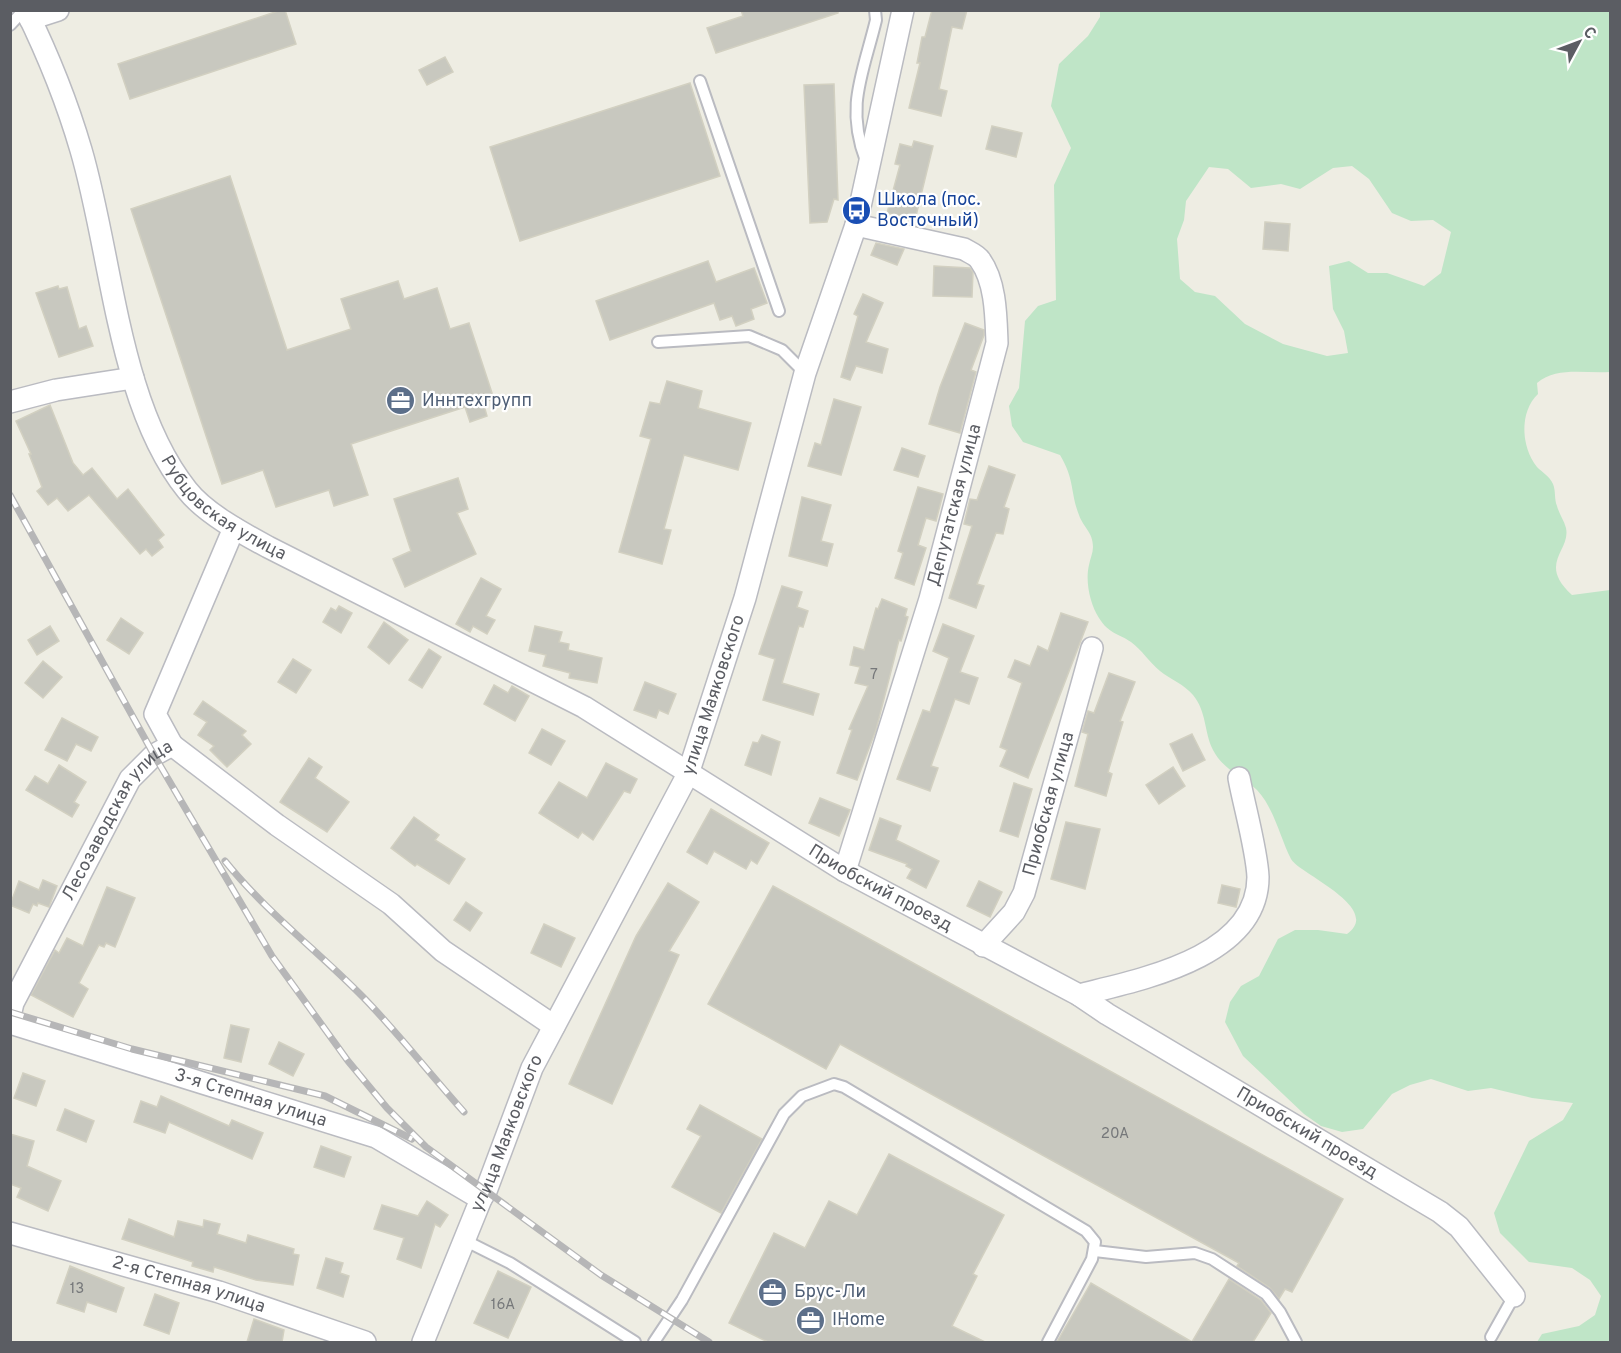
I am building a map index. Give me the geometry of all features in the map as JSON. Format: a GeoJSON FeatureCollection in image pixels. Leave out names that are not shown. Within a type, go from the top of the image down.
{"type":"FeatureCollection","features":[{"type":"Feature","properties":{"kind":"street","name":"Рубцовская улица"},"geometry":{"type":"LineString","coordinates":[[58,10],[23,16],[43,47],[81,151],[133,378],[157,447],[188,492],[234,528],[584,707],[688,774]]}},
{"type":"Feature","properties":{"kind":"street","name":"улица Маяковского"},"geometry":{"type":"LineString","coordinates":[[423,1342],[481,1198],[486,1191],[532,1068],[688,774],[745,598],[805,373],[856,225],[903,10]]}},
{"type":"Feature","properties":{"kind":"street","name":"Депутатская улица"},"geometry":{"type":"LineString","coordinates":[[844,871],[930,599],[997,343],[995,311],[989,279],[979,259],[964,249],[856,225]]}},
{"type":"Feature","properties":{"kind":"street"},"geometry":{"type":"LineString","coordinates":[[10,402],[56,390],[133,378]]}},
{"type":"Feature","properties":{"kind":"street","name":"Лесозаводская улица"},"geometry":{"type":"LineString","coordinates":[[11,1011],[130,779],[154,755],[172,745],[155,714],[234,528]]}},
{"type":"Feature","properties":{"kind":"street","name":"Приобская улица"},"geometry":{"type":"LineString","coordinates":[[983,946],[1014,912],[1024,893],[1092,648]]}},
{"type":"Feature","properties":{"kind":"street"},"geometry":{"type":"LineString","coordinates":[[172,745],[277,825],[391,904],[443,951],[554,1026]]}},
{"type":"Feature","properties":{"kind":"street","name":"Приобский проезд"},"geometry":{"type":"LineString","coordinates":[[688,774],[844,871],[983,946],[1079,994],[1107,1014],[1440,1212],[1459,1227],[1514,1296]]}},
{"type":"Feature","properties":{"kind":"street"},"geometry":{"type":"LineString","coordinates":[[1079,994],[1154,976],[1194,960],[1243,924],[1253,905],[1258,877],[1239,778]]}},
{"type":"Feature","properties":{"kind":"street","name":"3-я Степная улица"},"geometry":{"type":"LineString","coordinates":[[11,1011],[376,1137],[481,1198]]}},
{"type":"Feature","properties":{"kind":"street","name":"2-я Степная улица"},"geometry":{"type":"LineString","coordinates":[[10,1233],[219,1292],[365,1342]]}},
{"type":"Feature","properties":{"kind":"lane"},"geometry":{"type":"LineString","coordinates":[[868,167],[858,140],[854,117],[858,90],[876,20],[875,10]]}},
{"type":"Feature","properties":{"kind":"lane"},"geometry":{"type":"LineString","coordinates":[[700,81],[779,311]]}},
{"type":"Feature","properties":{"kind":"lane"},"geometry":{"type":"LineString","coordinates":[[658,342],[749,336],[782,350],[805,373]]}},
{"type":"Feature","properties":{"kind":"lane"},"geometry":{"type":"LineString","coordinates":[[654,1342],[682,1300],[784,1114],[802,1096],[834,1084],[844,1087],[1086,1231],[1095,1242],[1095,1251],[1048,1342]]}},
{"type":"Feature","properties":{"kind":"lane"},"geometry":{"type":"LineString","coordinates":[[464,1240],[510,1263],[635,1342]]}},
{"type":"Feature","properties":{"kind":"lane"},"geometry":{"type":"LineString","coordinates":[[1095,1251],[1146,1257],[1195,1253],[1212,1259],[1266,1294],[1280,1311],[1296,1342]]}},
{"type":"Feature","properties":{"kind":"lane"},"geometry":{"type":"LineString","coordinates":[[1491,1337],[1514,1296]]}},
{"type":"Feature","properties":{"kind":"green space"},"geometry":{"type":"Polygon","coordinates":[[[1100,11],[1610,11],[1610,372],[1553,374],[1537,383],[1538,394],[1528,410],[1524,430],[1532,459],[1553,484],[1556,503],[1566,528],[1564,544],[1556,566],[1562,584],[1572,595],[1610,590],[1610,1342],[1537,1342],[1542,1334],[1579,1326],[1595,1315],[1601,1296],[1590,1280],[1572,1268],[1529,1262],[1500,1233],[1494,1213],[1529,1141],[1563,1120],[1573,1103],[1532,1098],[1491,1088],[1468,1091],[1431,1079],[1410,1085],[1392,1094],[1363,1129],[1342,1132],[1321,1126],[1304,1114],[1243,1056],[1225,1022],[1230,1002],[1241,986],[1259,976],[1278,939],[1295,930],[1347,934],[1356,924],[1355,913],[1336,892],[1291,859],[1263,797],[1252,785],[1234,773],[1217,757],[1208,736],[1201,708],[1193,695],[1160,671],[1131,642],[1106,627],[1099,618],[1093,606],[1088,585],[1093,542],[1079,515],[1065,464],[1060,455],[1023,442],[1012,426],[1009,406],[1019,388],[1025,321],[1038,306],[1056,300],[1054,185],[1071,148],[1051,106],[1059,64],[1088,36],[1100,17],[1100,11]],[[1352,166],[1333,168],[1300,189],[1281,184],[1251,188],[1228,169],[1209,167],[1186,201],[1184,220],[1177,239],[1180,279],[1195,292],[1215,296],[1245,324],[1283,344],[1327,356],[1348,353],[1344,331],[1333,309],[1329,266],[1349,261],[1368,273],[1387,273],[1424,286],[1441,273],[1451,232],[1433,220],[1411,221],[1392,213],[1369,179],[1352,166]]]}},
{"type":"Feature","properties":{"kind":"building"},"geometry":{"type":"Polygon","coordinates":[[[285,10],[296,44],[130,99],[118,64],[285,10]]]}},
{"type":"Feature","properties":{"kind":"building"},"geometry":{"type":"Polygon","coordinates":[[[741,10],[838,10],[838,13],[716,53],[707,28],[743,16],[741,10]]]}},
{"type":"Feature","properties":{"kind":"building"},"geometry":{"type":"Polygon","coordinates":[[[932,10],[967,10],[962,29],[952,27],[939,89],[947,91],[941,116],[909,108],[920,63],[917,63],[922,37],[925,37],[932,10]]]}},
{"type":"Feature","properties":{"kind":"building"},"geometry":{"type":"Polygon","coordinates":[[[445,57],[453,72],[427,85],[419,70],[445,57]]]}},
{"type":"Feature","properties":{"kind":"building"},"geometry":{"type":"Polygon","coordinates":[[[690,83],[720,176],[520,241],[490,147],[690,83]]]}},
{"type":"Feature","properties":{"kind":"building"},"geometry":{"type":"Polygon","coordinates":[[[834,84],[838,200],[834,199],[827,222],[810,223],[804,85],[834,84]]]}},
{"type":"Feature","properties":{"kind":"building"},"geometry":{"type":"Polygon","coordinates":[[[992,126],[1022,133],[1016,157],[986,149],[992,126]]]}},
{"type":"Feature","properties":{"kind":"building"},"geometry":{"type":"Polygon","coordinates":[[[914,141],[933,146],[915,220],[887,213],[900,165],[895,164],[900,144],[912,147],[914,141]]]}},
{"type":"Feature","properties":{"kind":"building"},"geometry":{"type":"Polygon","coordinates":[[[230,176],[287,350],[351,329],[341,299],[398,281],[404,299],[437,288],[450,329],[469,323],[494,399],[483,402],[487,416],[470,422],[465,407],[351,444],[368,495],[334,506],[329,490],[276,507],[263,470],[222,484],[131,209],[230,176]]]}},
{"type":"Feature","properties":{"kind":"building"},"geometry":{"type":"Polygon","coordinates":[[[1265,222],[1290,224],[1288,251],[1263,249],[1265,222]]]}},
{"type":"Feature","properties":{"kind":"building"},"geometry":{"type":"Polygon","coordinates":[[[876,243],[904,249],[897,265],[871,255],[876,243]]]}},
{"type":"Feature","properties":{"kind":"building"},"geometry":{"type":"Polygon","coordinates":[[[708,261],[716,282],[754,268],[767,303],[751,309],[754,319],[736,326],[732,316],[720,320],[714,303],[610,340],[596,301],[708,261]]]}},
{"type":"Feature","properties":{"kind":"building"},"geometry":{"type":"Polygon","coordinates":[[[934,266],[970,268],[973,272],[972,297],[933,296],[934,266]]]}},
{"type":"Feature","properties":{"kind":"building"},"geometry":{"type":"Polygon","coordinates":[[[58,286],[59,289],[67,287],[79,329],[86,326],[93,346],[59,357],[36,293],[58,286]]]}},
{"type":"Feature","properties":{"kind":"building"},"geometry":{"type":"Polygon","coordinates":[[[863,294],[883,303],[866,342],[888,349],[882,373],[856,366],[850,380],[841,377],[858,316],[854,314],[863,294]]]}},
{"type":"Feature","properties":{"kind":"building"},"geometry":{"type":"Polygon","coordinates":[[[965,323],[984,330],[984,335],[971,370],[976,372],[960,433],[929,424],[940,387],[965,323]]]}},
{"type":"Feature","properties":{"kind":"building"},"geometry":{"type":"Polygon","coordinates":[[[667,381],[702,391],[698,408],[751,423],[738,470],[684,455],[664,529],[671,530],[662,564],[619,552],[651,439],[640,436],[650,402],[660,404],[667,381]]]}},
{"type":"Feature","properties":{"kind":"building"},"geometry":{"type":"Polygon","coordinates":[[[834,399],[861,407],[841,475],[808,466],[815,443],[821,445],[834,399]]]}},
{"type":"Feature","properties":{"kind":"building"},"geometry":{"type":"Polygon","coordinates":[[[50,405],[73,463],[83,475],[92,468],[117,499],[128,489],[164,535],[158,540],[163,547],[152,556],[146,549],[140,554],[89,495],[68,511],[57,498],[48,505],[37,491],[42,487],[29,454],[31,454],[16,421],[50,405]]]}},
{"type":"Feature","properties":{"kind":"building"},"geometry":{"type":"Polygon","coordinates":[[[902,448],[925,456],[918,477],[894,470],[902,448]]]}},
{"type":"Feature","properties":{"kind":"building"},"geometry":{"type":"Polygon","coordinates":[[[989,466],[1015,475],[1004,507],[1009,509],[1003,534],[996,533],[977,584],[984,586],[976,608],[949,598],[972,526],[964,524],[970,499],[977,500],[989,466]]]}},
{"type":"Feature","properties":{"kind":"building"},"geometry":{"type":"Polygon","coordinates":[[[458,478],[468,509],[457,513],[476,554],[405,587],[393,559],[411,551],[394,499],[458,478]]]}},
{"type":"Feature","properties":{"kind":"building"},"geometry":{"type":"Polygon","coordinates":[[[918,487],[943,494],[936,521],[926,518],[918,545],[926,548],[914,585],[895,578],[903,553],[898,551],[918,487]]]}},
{"type":"Feature","properties":{"kind":"building"},"geometry":{"type":"Polygon","coordinates":[[[802,497],[831,505],[821,541],[833,544],[827,566],[789,556],[802,497]]]}},
{"type":"Feature","properties":{"kind":"building"},"geometry":{"type":"Polygon","coordinates":[[[481,578],[501,589],[486,616],[495,620],[487,634],[473,626],[470,632],[456,624],[481,578]]]}},
{"type":"Feature","properties":{"kind":"building"},"geometry":{"type":"Polygon","coordinates":[[[782,586],[802,592],[797,607],[808,611],[803,627],[799,626],[782,683],[819,694],[813,715],[763,700],[775,659],[759,654],[782,586]]]}},
{"type":"Feature","properties":{"kind":"building"},"geometry":{"type":"Polygon","coordinates":[[[882,599],[907,609],[905,616],[908,617],[901,641],[899,640],[876,730],[857,780],[837,773],[852,730],[849,729],[868,686],[855,683],[860,667],[850,665],[854,647],[864,650],[876,608],[878,609],[882,599]]]}},
{"type":"Feature","properties":{"kind":"building"},"geometry":{"type":"Polygon","coordinates":[[[339,606],[352,613],[341,633],[323,622],[331,608],[336,611],[339,606]]]}},
{"type":"Feature","properties":{"kind":"building"},"geometry":{"type":"Polygon","coordinates":[[[1061,613],[1088,622],[1028,778],[1000,766],[1007,750],[1000,747],[1022,683],[1008,677],[1015,660],[1030,666],[1038,646],[1048,651],[1061,613]]]}},
{"type":"Feature","properties":{"kind":"building"},"geometry":{"type":"Polygon","coordinates":[[[121,618],[143,633],[129,654],[107,640],[121,618]]]}},
{"type":"Feature","properties":{"kind":"building"},"geometry":{"type":"Polygon","coordinates":[[[384,622],[408,640],[389,664],[368,647],[384,622]]]}},
{"type":"Feature","properties":{"kind":"building"},"geometry":{"type":"Polygon","coordinates":[[[943,624],[974,636],[960,672],[978,678],[969,704],[955,699],[931,766],[938,768],[930,791],[897,779],[923,710],[930,712],[949,658],[933,651],[943,624]]]}},
{"type":"Feature","properties":{"kind":"building"},"geometry":{"type":"Polygon","coordinates":[[[50,626],[59,641],[37,655],[28,640],[50,626]]]}},
{"type":"Feature","properties":{"kind":"building"},"geometry":{"type":"Polygon","coordinates":[[[535,626],[562,632],[559,642],[569,644],[568,650],[602,658],[597,683],[569,678],[570,673],[543,666],[546,655],[529,651],[535,626]]]}},
{"type":"Feature","properties":{"kind":"building"},"geometry":{"type":"Polygon","coordinates":[[[429,649],[441,657],[422,688],[409,680],[429,649]]]}},
{"type":"Feature","properties":{"kind":"building"},"geometry":{"type":"Polygon","coordinates":[[[293,659],[311,670],[296,693],[278,682],[293,659]]]}},
{"type":"Feature","properties":{"kind":"building"},"geometry":{"type":"Polygon","coordinates":[[[43,661],[62,677],[43,698],[25,683],[43,661]]]}},
{"type":"Feature","properties":{"kind":"building"},"geometry":{"type":"Polygon","coordinates":[[[1109,673],[1135,682],[1120,721],[1123,722],[1108,772],[1112,774],[1106,796],[1075,786],[1088,734],[1082,732],[1088,711],[1094,713],[1109,673]]]}},
{"type":"Feature","properties":{"kind":"building"},"geometry":{"type":"Polygon","coordinates":[[[645,682],[676,694],[668,714],[659,710],[656,718],[634,710],[645,682]]]}},
{"type":"Feature","properties":{"kind":"building"},"geometry":{"type":"Polygon","coordinates":[[[494,685],[508,693],[512,686],[529,696],[515,721],[484,704],[494,685]]]}},
{"type":"Feature","properties":{"kind":"building"},"geometry":{"type":"Polygon","coordinates":[[[203,701],[246,731],[242,735],[251,744],[227,767],[210,750],[214,746],[198,735],[207,722],[194,714],[203,701]]]}},
{"type":"Feature","properties":{"kind":"building"},"geometry":{"type":"Polygon","coordinates":[[[62,718],[98,737],[91,751],[76,744],[67,761],[45,750],[62,718]]]}},
{"type":"Feature","properties":{"kind":"building"},"geometry":{"type":"Polygon","coordinates":[[[542,729],[565,741],[551,765],[529,753],[542,729]]]}},
{"type":"Feature","properties":{"kind":"building"},"geometry":{"type":"Polygon","coordinates":[[[1192,734],[1205,760],[1183,771],[1170,744],[1192,734]]]}},
{"type":"Feature","properties":{"kind":"building"},"geometry":{"type":"Polygon","coordinates":[[[762,735],[780,742],[771,775],[745,765],[753,742],[758,743],[762,735]]]}},
{"type":"Feature","properties":{"kind":"building"},"geometry":{"type":"Polygon","coordinates":[[[309,758],[322,767],[315,778],[349,802],[327,832],[280,802],[309,758]]]}},
{"type":"Feature","properties":{"kind":"building"},"geometry":{"type":"Polygon","coordinates":[[[606,763],[637,779],[630,793],[624,791],[593,840],[582,832],[578,838],[539,813],[559,782],[587,798],[606,763]]]}},
{"type":"Feature","properties":{"kind":"building"},"geometry":{"type":"Polygon","coordinates":[[[59,765],[86,782],[74,802],[79,805],[72,817],[26,790],[35,776],[48,784],[59,765]]]}},
{"type":"Feature","properties":{"kind":"building"},"geometry":{"type":"Polygon","coordinates":[[[1173,767],[1185,786],[1159,804],[1146,785],[1173,767]]]}},
{"type":"Feature","properties":{"kind":"building"},"geometry":{"type":"Polygon","coordinates":[[[1014,783],[1032,789],[1018,837],[1000,831],[1014,783]]]}},
{"type":"Feature","properties":{"kind":"building"},"geometry":{"type":"Polygon","coordinates":[[[820,798],[850,810],[839,836],[809,823],[820,798]]]}},
{"type":"Feature","properties":{"kind":"building"},"geometry":{"type":"Polygon","coordinates":[[[711,809],[769,843],[757,864],[751,860],[746,869],[714,851],[707,864],[687,852],[711,809]]]}},
{"type":"Feature","properties":{"kind":"building"},"geometry":{"type":"Polygon","coordinates":[[[414,817],[439,835],[435,840],[465,859],[449,884],[417,864],[415,866],[391,848],[414,817]]]}},
{"type":"Feature","properties":{"kind":"building"},"geometry":{"type":"Polygon","coordinates":[[[880,818],[901,826],[896,840],[939,861],[926,888],[907,878],[912,869],[906,866],[907,864],[869,850],[880,818]]]}},
{"type":"Feature","properties":{"kind":"building"},"geometry":{"type":"Polygon","coordinates":[[[1066,822],[1100,829],[1085,889],[1051,879],[1066,822]]]}},
{"type":"Feature","properties":{"kind":"building"},"geometry":{"type":"Polygon","coordinates":[[[43,880],[57,886],[49,907],[38,903],[37,906],[33,904],[29,913],[10,905],[19,881],[39,890],[43,880]]]}},
{"type":"Feature","properties":{"kind":"building"},"geometry":{"type":"Polygon","coordinates":[[[979,881],[1002,892],[990,917],[967,906],[979,881]]]}},
{"type":"Feature","properties":{"kind":"building"},"geometry":{"type":"Polygon","coordinates":[[[668,883],[699,902],[669,951],[679,955],[612,1104],[569,1084],[636,936],[668,883]]]}},
{"type":"Feature","properties":{"kind":"building"},"geometry":{"type":"Polygon","coordinates":[[[1222,885],[1240,889],[1236,907],[1218,903],[1222,885]]]}},
{"type":"Feature","properties":{"kind":"building"},"geometry":{"type":"Polygon","coordinates":[[[773,886],[1343,1199],[1292,1292],[1285,1289],[1279,1299],[1270,1288],[1237,1266],[1239,1263],[840,1044],[826,1069],[708,1004],[773,886]]]}},
{"type":"Feature","properties":{"kind":"building"},"geometry":{"type":"Polygon","coordinates":[[[107,887],[135,898],[115,947],[106,943],[104,947],[99,945],[79,983],[88,989],[73,1017],[31,995],[55,950],[59,953],[67,938],[83,946],[107,887]]]}},
{"type":"Feature","properties":{"kind":"building"},"geometry":{"type":"Polygon","coordinates":[[[466,902],[482,913],[470,931],[454,920],[466,902]]]}},
{"type":"Feature","properties":{"kind":"building"},"geometry":{"type":"Polygon","coordinates":[[[544,924],[575,938],[561,967],[531,953],[544,924]]]}},
{"type":"Feature","properties":{"kind":"building"},"geometry":{"type":"Polygon","coordinates":[[[231,1025],[249,1029],[241,1062],[224,1058],[231,1025]]]}},
{"type":"Feature","properties":{"kind":"building"},"geometry":{"type":"Polygon","coordinates":[[[279,1042],[304,1054],[293,1076],[269,1064],[279,1042]]]}},
{"type":"Feature","properties":{"kind":"building"},"geometry":{"type":"Polygon","coordinates":[[[23,1073],[45,1081],[36,1106],[14,1098],[23,1073]]]}},
{"type":"Feature","properties":{"kind":"building"},"geometry":{"type":"Polygon","coordinates":[[[161,1096],[229,1126],[232,1120],[263,1133],[252,1159],[169,1122],[165,1133],[134,1122],[141,1101],[157,1107],[161,1096]]]}},
{"type":"Feature","properties":{"kind":"building"},"geometry":{"type":"Polygon","coordinates":[[[700,1105],[762,1139],[721,1213],[672,1187],[701,1136],[687,1129],[700,1105]]]}},
{"type":"Feature","properties":{"kind":"building"},"geometry":{"type":"Polygon","coordinates":[[[65,1109],[94,1121],[86,1142],[57,1130],[65,1109]]]}},
{"type":"Feature","properties":{"kind":"building"},"geometry":{"type":"Polygon","coordinates":[[[10,1134],[34,1141],[27,1166],[61,1181],[48,1211],[17,1197],[21,1188],[10,1184],[10,1134]]]}},
{"type":"Feature","properties":{"kind":"building"},"geometry":{"type":"Polygon","coordinates":[[[321,1146],[351,1157],[344,1177],[314,1167],[321,1146]]]}},
{"type":"Feature","properties":{"kind":"building"},"geometry":{"type":"Polygon","coordinates":[[[889,1154],[1004,1215],[973,1274],[977,1276],[952,1326],[985,1342],[768,1342],[729,1323],[774,1233],[805,1248],[829,1201],[857,1215],[889,1154]]]}},
{"type":"Feature","properties":{"kind":"building"},"geometry":{"type":"Polygon","coordinates":[[[427,1201],[448,1215],[440,1227],[435,1224],[421,1268],[397,1259],[404,1238],[374,1229],[382,1205],[418,1216],[427,1201]]]}},
{"type":"Feature","properties":{"kind":"building"},"geometry":{"type":"Polygon","coordinates":[[[129,1219],[174,1237],[178,1221],[203,1227],[204,1220],[220,1224],[217,1234],[246,1243],[248,1235],[294,1249],[293,1254],[299,1255],[293,1285],[256,1280],[214,1267],[213,1272],[192,1266],[193,1262],[122,1239],[129,1219]]]}},
{"type":"Feature","properties":{"kind":"building"},"geometry":{"type":"Polygon","coordinates":[[[326,1258],[343,1263],[340,1273],[349,1276],[343,1297],[317,1288],[326,1258]]]}},
{"type":"Feature","properties":{"kind":"building"},"geometry":{"type":"Polygon","coordinates":[[[70,1266],[124,1288],[116,1312],[87,1302],[84,1312],[57,1303],[70,1266]]]}},
{"type":"Feature","properties":{"kind":"building"},"geometry":{"type":"Polygon","coordinates":[[[498,1271],[531,1287],[508,1338],[474,1323],[498,1271]]]}},
{"type":"Feature","properties":{"kind":"building"},"geometry":{"type":"Polygon","coordinates":[[[1229,1279],[1261,1300],[1271,1313],[1253,1342],[1192,1342],[1229,1279]]]}},
{"type":"Feature","properties":{"kind":"building"},"geometry":{"type":"Polygon","coordinates":[[[1091,1283],[1192,1342],[1057,1342],[1091,1283]]]}},
{"type":"Feature","properties":{"kind":"building"},"geometry":{"type":"Polygon","coordinates":[[[155,1294],[179,1303],[169,1334],[144,1325],[155,1294]]]}},
{"type":"Feature","properties":{"kind":"building"},"geometry":{"type":"Polygon","coordinates":[[[254,1319],[284,1330],[282,1342],[247,1342],[254,1319]]]}},
{"type":"Feature","properties":{"kind":"railway"},"geometry":{"type":"LineString","coordinates":[[10,495],[154,755],[272,956],[348,1061],[387,1108],[426,1147],[601,1275],[709,1342]]}},
{"type":"Feature","properties":{"kind":"railway"},"geometry":{"type":"LineString","coordinates":[[225,861],[275,914],[363,997],[464,1112]]}},
{"type":"Feature","properties":{"kind":"railway"},"geometry":{"type":"LineString","coordinates":[[10,1012],[132,1049],[325,1096],[412,1139]]}},
{"type":"Feature","properties":{"kind":"place","name":"Школа (пос. Восточный)"},"geometry":{"type":"Point","coordinates":[856,210]}},
{"type":"Feature","properties":{"kind":"place","name":"Иннтехгрупп"},"geometry":{"type":"Point","coordinates":[401,401]}},
{"type":"Feature","properties":{"kind":"place","name":"Брус-Ли"},"geometry":{"type":"Point","coordinates":[773,1292]}},
{"type":"Feature","properties":{"kind":"place","name":"IHome"},"geometry":{"type":"Point","coordinates":[811,1320]}}]}
